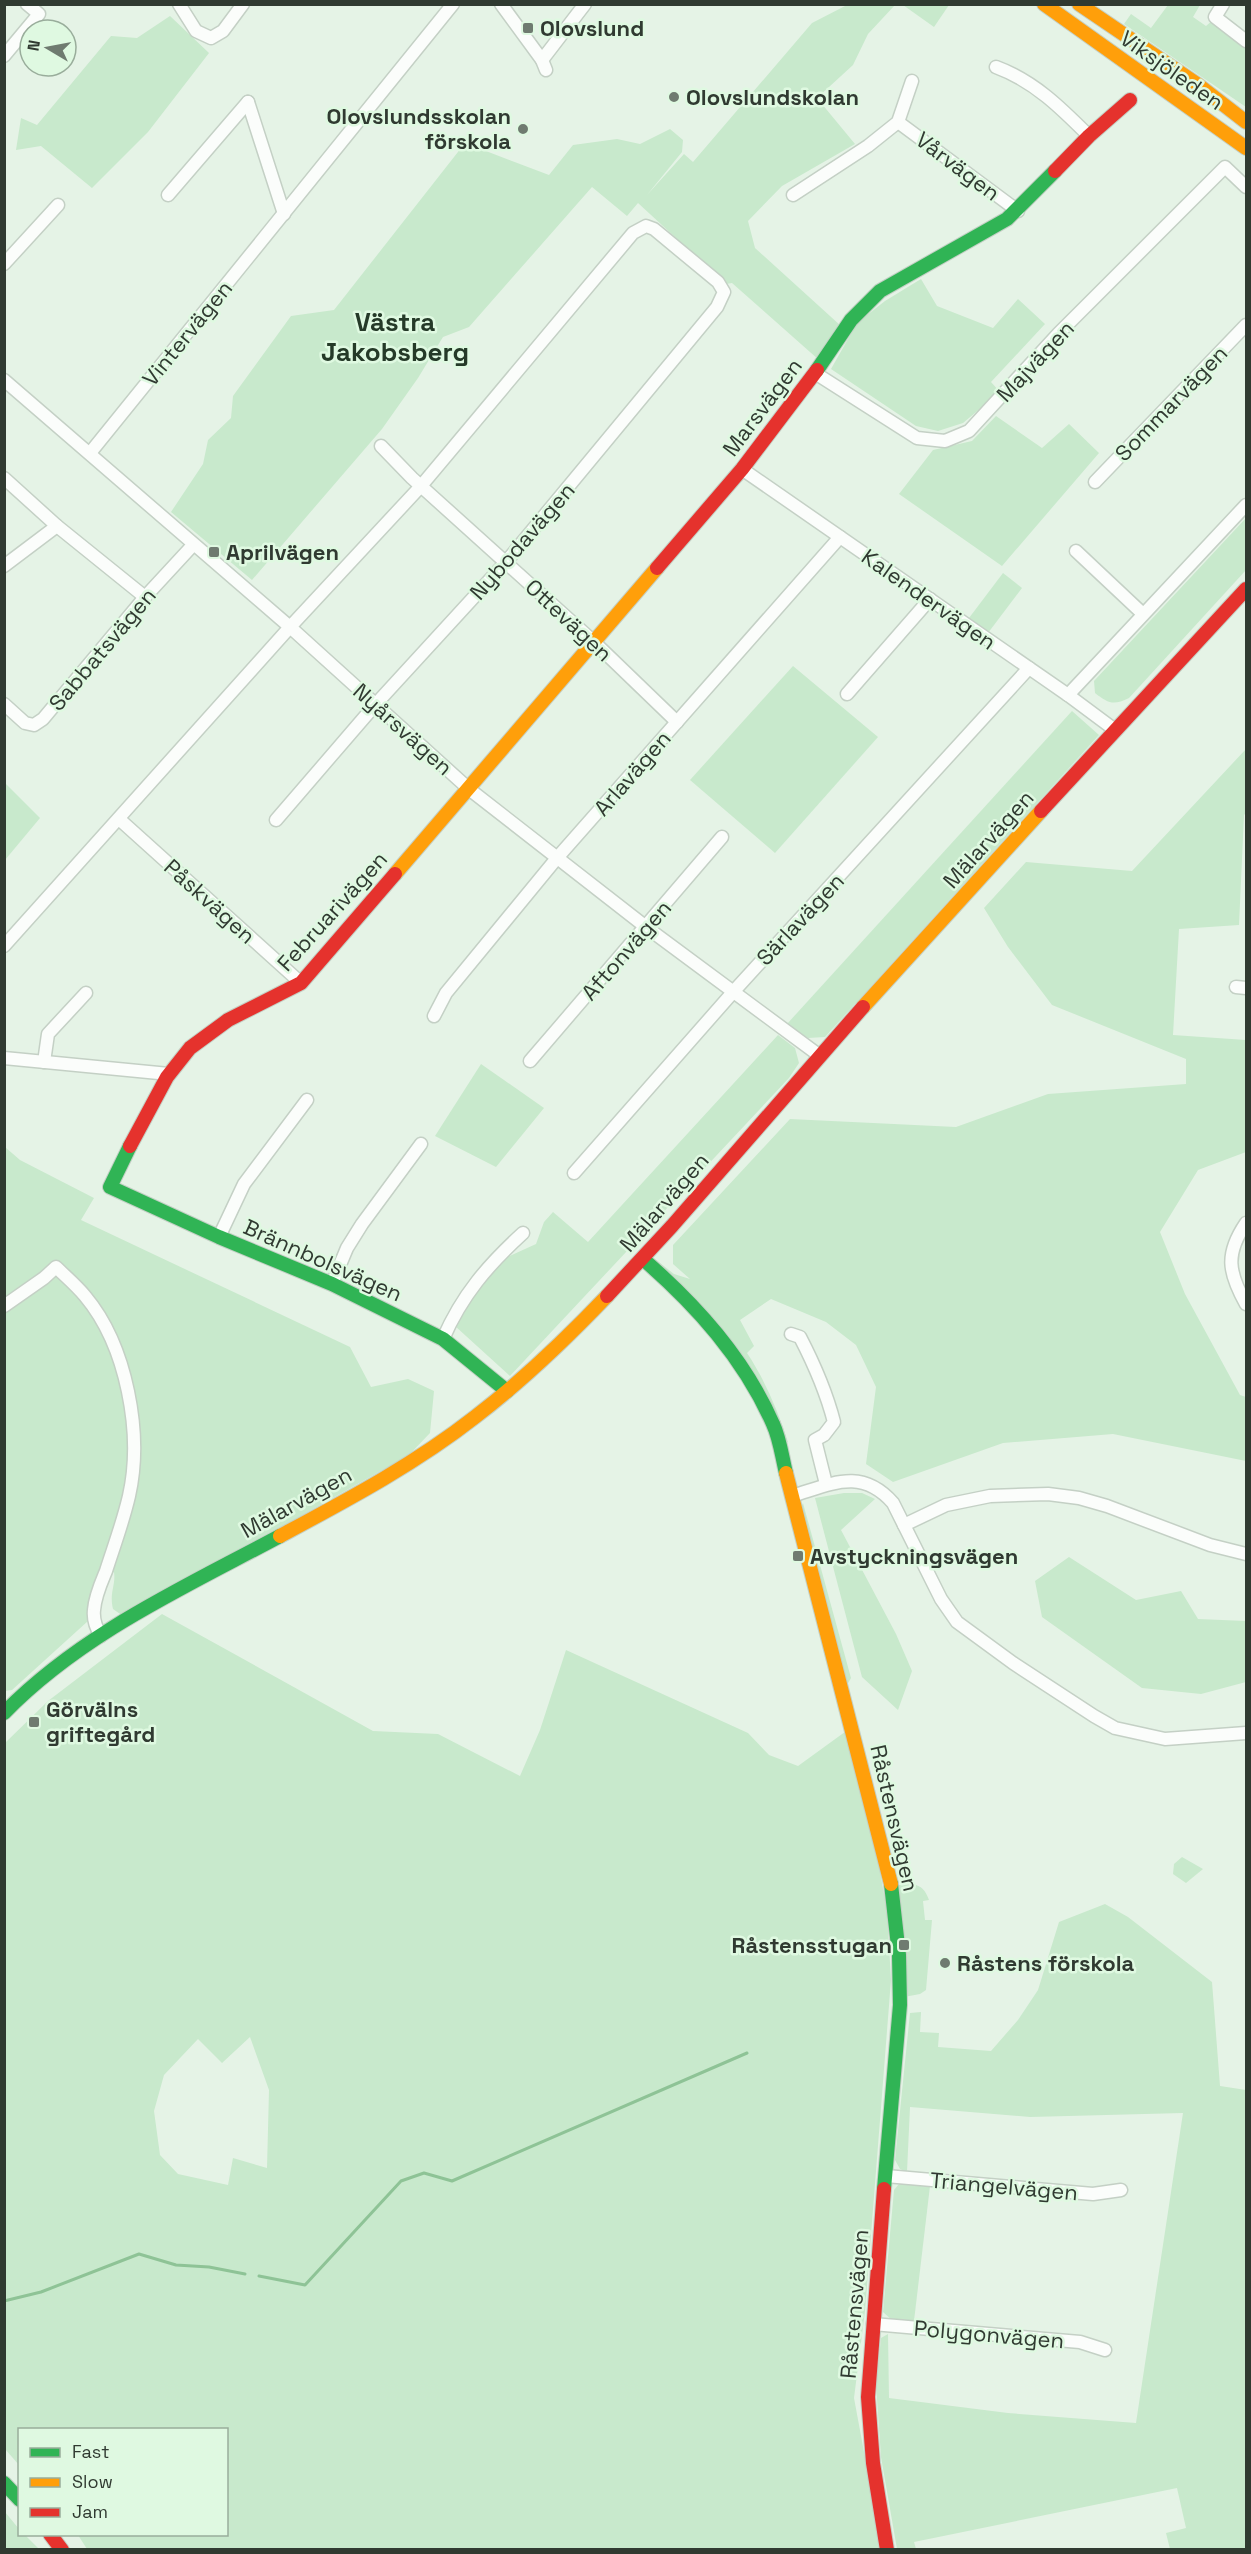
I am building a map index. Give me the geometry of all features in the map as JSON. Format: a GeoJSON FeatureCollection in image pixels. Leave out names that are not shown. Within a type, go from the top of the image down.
{"type":"FeatureCollection","features":[{"type":"Feature","properties":{"kind":"street"},"geometry":{"type":"LineString","coordinates":[[4,56],[39,14],[27,4]]}},
{"type":"Feature","properties":{"kind":"street"},"geometry":{"type":"LineString","coordinates":[[180,4],[196,31],[211,38],[223,31],[243,4]]}},
{"type":"Feature","properties":{"kind":"street","name":"Vintervägen"},"geometry":{"type":"LineString","coordinates":[[90,453],[453,4]]}},
{"type":"Feature","properties":{"kind":"street"},"geometry":{"type":"LineString","coordinates":[[501,4],[544,65],[585,4]]}},
{"type":"Feature","properties":{"kind":"street","name":"Viksjöleden"},"geometry":{"type":"LineString","coordinates":[[1044,4],[1246,148]]}},
{"type":"Feature","properties":{"kind":"street"},"geometry":{"type":"LineString","coordinates":[[1061,17],[1071,4]]}},
{"type":"Feature","properties":{"kind":"street","name":"Viksjöleden"},"geometry":{"type":"LineString","coordinates":[[1079,4],[1197,84],[1246,122]]}},
{"type":"Feature","properties":{"kind":"street"},"geometry":{"type":"LineString","coordinates":[[1223,4],[1215,17],[1246,41]]}},
{"type":"Feature","properties":{"kind":"street"},"geometry":{"type":"LineString","coordinates":[[996,67],[1016,74],[1052,99],[1089,136]]}},
{"type":"Feature","properties":{"kind":"street","name":"Vårvägen"},"geometry":{"type":"LineString","coordinates":[[793,195],[868,146],[898,122],[912,81]]}},
{"type":"Feature","properties":{"kind":"street","name":"Marsvägen"},"geometry":{"type":"LineString","coordinates":[[469,789],[742,469],[815,373],[851,320],[880,291],[1018,211],[1089,136],[1130,100]]}},
{"type":"Feature","properties":{"kind":"street"},"geometry":{"type":"LineString","coordinates":[[168,195],[248,102],[284,214]]}},
{"type":"Feature","properties":{"kind":"street","name":"Vårvägen"},"geometry":{"type":"LineString","coordinates":[[898,122],[1018,211]]}},
{"type":"Feature","properties":{"kind":"street","name":"Majvägen"},"geometry":{"type":"LineString","coordinates":[[815,373],[917,438],[945,441],[969,431],[1058,334],[1225,166],[1246,187]]}},
{"type":"Feature","properties":{"kind":"street"},"geometry":{"type":"LineString","coordinates":[[4,264],[58,205]]}},
{"type":"Feature","properties":{"kind":"street","name":"Nybodavägen"},"geometry":{"type":"LineString","coordinates":[[276,820],[375,705],[506,562],[717,307],[724,292],[718,282],[654,229],[646,226],[633,233],[421,486]]}},
{"type":"Feature","properties":{"kind":"street","name":"Sommarvägen"},"geometry":{"type":"LineString","coordinates":[[1095,482],[1246,325]]}},
{"type":"Feature","properties":{"kind":"street","name":"Nyårsvägen"},"geometry":{"type":"LineString","coordinates":[[4,380],[290,627],[469,789],[646,927],[820,1056]]}},
{"type":"Feature","properties":{"kind":"street","name":"Ottevägen"},"geometry":{"type":"LineString","coordinates":[[381,446],[421,486],[594,642],[677,722]]}},
{"type":"Feature","properties":{"kind":"street","name":"Kalendervägen"},"geometry":{"type":"LineString","coordinates":[[742,469],[1115,730]]}},
{"type":"Feature","properties":{"kind":"street"},"geometry":{"type":"LineString","coordinates":[[4,478],[57,526],[145,597]]}},
{"type":"Feature","properties":{"kind":"street"},"geometry":{"type":"LineString","coordinates":[[4,946],[290,627],[421,486]]}},
{"type":"Feature","properties":{"kind":"street"},"geometry":{"type":"LineString","coordinates":[[1068,695],[1246,505]]}},
{"type":"Feature","properties":{"kind":"street"},"geometry":{"type":"LineString","coordinates":[[4,566],[57,526]]}},
{"type":"Feature","properties":{"kind":"street","name":"Arlavägen"},"geometry":{"type":"LineString","coordinates":[[434,1016],[446,993],[558,858],[840,537]]}},
{"type":"Feature","properties":{"kind":"street","name":"Sabbatsvägen"},"geometry":{"type":"LineString","coordinates":[[4,704],[25,723],[34,725],[43,719],[145,597],[193,545]]}},
{"type":"Feature","properties":{"kind":"street"},"geometry":{"type":"LineString","coordinates":[[1076,551],[1143,614]]}},
{"type":"Feature","properties":{"kind":"street","name":"Mälarvägen"},"geometry":{"type":"LineString","coordinates":[[4,1713],[19,1697],[64,1659],[126,1618],[393,1473],[460,1428],[507,1391],[643,1259],[820,1056],[1246,589]]}},
{"type":"Feature","properties":{"kind":"street"},"geometry":{"type":"LineString","coordinates":[[847,694],[930,599]]}},
{"type":"Feature","properties":{"kind":"street","name":"Särlavägen"},"geometry":{"type":"LineString","coordinates":[[574,1173],[734,991],[1029,668]]}},
{"type":"Feature","properties":{"kind":"street","name":"Februarivägen"},"geometry":{"type":"LineString","coordinates":[[110,1187],[169,1074],[190,1047],[203,1036],[300,983],[469,789]]}},
{"type":"Feature","properties":{"kind":"street","name":"Påskvägen"},"geometry":{"type":"LineString","coordinates":[[119,819],[300,983]]}},
{"type":"Feature","properties":{"kind":"street","name":"Aftonvägen"},"geometry":{"type":"LineString","coordinates":[[530,1061],[722,837]]}},
{"type":"Feature","properties":{"kind":"street"},"geometry":{"type":"LineString","coordinates":[[44,1062],[48,1034],[86,993]]}},
{"type":"Feature","properties":{"kind":"street"},"geometry":{"type":"LineString","coordinates":[[4,1058],[169,1074]]}},
{"type":"Feature","properties":{"kind":"street"},"geometry":{"type":"LineString","coordinates":[[219,1237],[244,1184],[307,1100]]}},
{"type":"Feature","properties":{"kind":"street"},"geometry":{"type":"LineString","coordinates":[[332,1284],[347,1248],[362,1224],[421,1144]]}},
{"type":"Feature","properties":{"kind":"street","name":"Brännbolsvägen"},"geometry":{"type":"LineString","coordinates":[[110,1187],[219,1237],[332,1284],[443,1339],[507,1391]]}},
{"type":"Feature","properties":{"kind":"street"},"geometry":{"type":"LineString","coordinates":[[1246,1223],[1234,1241],[1231,1264],[1236,1285],[1246,1304]]}},
{"type":"Feature","properties":{"kind":"street"},"geometry":{"type":"LineString","coordinates":[[443,1339],[454,1314],[478,1278],[523,1233]]}},
{"type":"Feature","properties":{"kind":"street","name":"Råstensvägen"},"geometry":{"type":"LineString","coordinates":[[643,1259],[709,1322],[745,1369],[774,1426],[891,1880],[899,1955],[900,2005],[867,2415],[871,2458],[888,2550]]}},
{"type":"Feature","properties":{"kind":"street"},"geometry":{"type":"LineString","coordinates":[[4,1306],[56,1267],[86,1297],[108,1333],[123,1373],[132,1413],[134,1453],[129,1495],[93,1611],[96,1628],[101,1636]]}},
{"type":"Feature","properties":{"kind":"street"},"geometry":{"type":"LineString","coordinates":[[791,1334],[800,1337],[814,1365],[828,1397],[834,1422],[824,1435],[815,1440],[826,1484]]}},
{"type":"Feature","properties":{"kind":"street"},"geometry":{"type":"LineString","coordinates":[[792,1496],[826,1484],[846,1480],[866,1483],[881,1489],[893,1503],[940,1599],[957,1622],[1013,1663],[1115,1728],[1165,1739],[1246,1733]]}},
{"type":"Feature","properties":{"kind":"street"},"geometry":{"type":"LineString","coordinates":[[904,1525],[946,1506],[979,1498],[1048,1494],[1079,1498],[1107,1506],[1210,1545],[1246,1554]]}},
{"type":"Feature","properties":{"kind":"street","name":"Triangelvägen"},"geometry":{"type":"LineString","coordinates":[[886,2176],[1093,2194],[1121,2190]]}},
{"type":"Feature","properties":{"kind":"street","name":"Polygonvägen"},"geometry":{"type":"LineString","coordinates":[[873,2324],[1080,2342],[1105,2350]]}},
{"type":"Feature","properties":{"kind":"street"},"geometry":{"type":"LineString","coordinates":[[4,2482],[18,2498]]}},
{"type":"Feature","properties":{"kind":"street"},"geometry":{"type":"LineString","coordinates":[[51,2536],[62,2550]]}},
{"type":"Feature","properties":{"kind":"green space"},"geometry":{"type":"Polygon","coordinates":[[[847,5],[895,5],[868,34],[853,65],[817,98],[855,144],[782,186],[748,221],[755,248],[841,326],[819,360],[732,283],[726,284],[638,203],[627,216],[592,187],[469,327],[443,337],[418,378],[382,429],[252,580],[171,512],[203,464],[208,440],[231,418],[233,396],[291,316],[334,310],[465,143],[549,175],[573,145],[617,139],[640,144],[670,129],[683,140],[682,152],[647,195],[684,154],[693,162],[812,23],[847,5]]]}},
{"type":"Feature","properties":{"kind":"green space"},"geometry":{"type":"Polygon","coordinates":[[[903,5],[949,5],[934,27],[903,5]]]}},
{"type":"Feature","properties":{"kind":"green space"},"geometry":{"type":"Polygon","coordinates":[[[1168,5],[1200,5],[1193,17],[1206,26],[1213,20],[1246,44],[1246,107],[1124,24],[1131,14],[1151,28],[1168,5]]]}},
{"type":"Feature","properties":{"kind":"green space"},"geometry":{"type":"Polygon","coordinates":[[[170,16],[209,53],[148,132],[92,188],[41,146],[16,150],[21,118],[37,125],[111,36],[137,38],[170,16]]]}},
{"type":"Feature","properties":{"kind":"green space"},"geometry":{"type":"Polygon","coordinates":[[[921,279],[937,306],[993,328],[1018,299],[1045,324],[991,382],[1000,392],[963,423],[938,431],[916,426],[831,369],[857,323],[885,301],[921,279]]]}},
{"type":"Feature","properties":{"kind":"green space"},"geometry":{"type":"Polygon","coordinates":[[[996,416],[1042,448],[1069,424],[1099,453],[1002,566],[899,494],[933,450],[972,441],[996,416]]]}},
{"type":"Feature","properties":{"kind":"green space"},"geometry":{"type":"Polygon","coordinates":[[[1246,518],[1246,570],[1129,698],[1111,702],[1095,693],[1094,681],[1246,518]]]}},
{"type":"Feature","properties":{"kind":"green space"},"geometry":{"type":"Polygon","coordinates":[[[1003,573],[1022,588],[988,633],[969,618],[1003,573]]]}},
{"type":"Feature","properties":{"kind":"green space"},"geometry":{"type":"Polygon","coordinates":[[[793,666],[878,737],[775,853],[690,780],[793,666]]]}},
{"type":"Feature","properties":{"kind":"green space"},"geometry":{"type":"Polygon","coordinates":[[[1072,711],[1099,735],[825,1037],[808,1038],[787,1024],[1072,711]]]}},
{"type":"Feature","properties":{"kind":"green space"},"geometry":{"type":"Polygon","coordinates":[[[1246,749],[1246,813],[1244,815],[1239,925],[1179,929],[1173,1035],[1246,1040],[1246,1152],[1198,1170],[1160,1232],[1185,1294],[1240,1395],[1246,1397],[1246,1461],[1113,1434],[1003,1443],[893,1482],[866,1464],[876,1387],[856,1345],[826,1322],[771,1299],[740,1320],[754,1346],[747,1353],[765,1385],[784,1430],[788,1442],[782,1444],[775,1424],[655,1259],[674,1274],[690,1279],[673,1264],[673,1245],[790,1119],[956,1127],[1048,1094],[1186,1084],[1186,1059],[1052,1005],[1008,947],[984,908],[1026,862],[1132,871],[1246,749]]]}},
{"type":"Feature","properties":{"kind":"green space"},"geometry":{"type":"Polygon","coordinates":[[[5,783],[40,818],[5,860],[5,783]]]}},
{"type":"Feature","properties":{"kind":"green space"},"geometry":{"type":"Polygon","coordinates":[[[778,1035],[795,1048],[799,1063],[789,1078],[510,1376],[455,1326],[470,1300],[505,1258],[536,1244],[544,1222],[553,1212],[588,1242],[778,1035]]]}},
{"type":"Feature","properties":{"kind":"green space"},"geometry":{"type":"Polygon","coordinates":[[[481,1064],[544,1108],[496,1167],[435,1136],[481,1064]]]}},
{"type":"Feature","properties":{"kind":"green space"},"geometry":{"type":"Polygon","coordinates":[[[5,1147],[20,1160],[94,1198],[81,1220],[350,1347],[371,1387],[408,1379],[434,1391],[430,1433],[409,1455],[123,1616],[113,1609],[114,1572],[94,1584],[94,1609],[88,1621],[12,1690],[5,1691],[5,1147]]]}},
{"type":"Feature","properties":{"kind":"green space"},"geometry":{"type":"Polygon","coordinates":[[[844,1493],[862,1493],[875,1499],[841,1530],[896,1634],[912,1671],[898,1710],[862,1677],[815,1498],[844,1493]]]}},
{"type":"Feature","properties":{"kind":"green space"},"geometry":{"type":"Polygon","coordinates":[[[803,1503],[851,1678],[847,1685],[800,1510],[803,1503]]]}},
{"type":"Feature","properties":{"kind":"green space"},"geometry":{"type":"Polygon","coordinates":[[[1069,1557],[1136,1600],[1181,1591],[1198,1619],[1246,1621],[1246,1682],[1201,1694],[1142,1688],[1042,1617],[1035,1581],[1069,1557]]]}},
{"type":"Feature","properties":{"kind":"green space"},"geometry":{"type":"Polygon","coordinates":[[[162,1614],[373,1731],[438,1734],[520,1776],[540,1730],[566,1650],[748,1733],[769,1755],[798,1766],[849,1729],[874,1838],[887,1911],[891,1980],[865,2311],[854,2398],[882,2549],[87,2549],[79,2536],[228,2536],[228,2428],[18,2428],[18,2464],[5,2449],[5,1743],[48,1701],[162,1614]],[[250,2037],[222,2063],[198,2039],[164,2075],[154,2111],[160,2155],[178,2174],[228,2185],[233,2158],[267,2168],[269,2090],[250,2037]]]}},
{"type":"Feature","properties":{"kind":"green space"},"geometry":{"type":"Polygon","coordinates":[[[1182,1857],[1203,1869],[1186,1883],[1173,1874],[1174,1864],[1182,1857]]]}},
{"type":"Feature","properties":{"kind":"green space"},"geometry":{"type":"Polygon","coordinates":[[[912,1884],[921,1887],[926,1894],[929,1900],[923,1901],[925,1920],[932,1920],[926,1990],[920,1994],[904,1997],[899,1885],[912,1884]]]}},
{"type":"Feature","properties":{"kind":"green space"},"geometry":{"type":"Polygon","coordinates":[[[1105,1904],[1128,1917],[1212,1982],[1220,2086],[1246,2090],[1246,2549],[1170,2549],[1166,2533],[1186,2528],[1177,2488],[914,2542],[916,2549],[897,2549],[881,2457],[876,2385],[881,2338],[888,2334],[889,2398],[1008,2413],[1136,2423],[1183,2113],[1030,2117],[910,2107],[907,2172],[900,2169],[895,2160],[910,2013],[921,2012],[920,2032],[939,2033],[938,2047],[991,2051],[1018,2020],[1038,1990],[1059,1922],[1105,1904]]]}},
{"type":"Feature","properties":{"kind":"green space"},"geometry":{"type":"Polygon","coordinates":[[[899,2184],[930,2186],[914,2321],[892,2320],[883,2312],[894,2190],[899,2184]]]}},
{"type":"Feature","properties":{"kind":"green space"},"geometry":{"type":"Polygon","coordinates":[[[5,2512],[18,2528],[18,2536],[26,2536],[39,2549],[5,2549],[5,2512]]]}},
{"type":"Feature","properties":{"kind":"waterway"},"geometry":{"type":"LineString","coordinates":[[259,2276],[305,2285],[401,2181],[424,2173],[452,2181],[747,2053]]}},
{"type":"Feature","properties":{"kind":"waterway"},"geometry":{"type":"LineString","coordinates":[[4,2301],[41,2292],[139,2254],[176,2265],[209,2267],[245,2274]]}},
{"type":"Feature","properties":{"kind":"traffic: fast"},"geometry":{"type":"LineString","coordinates":[[817,370],[851,320],[880,291],[1007,219],[1055,171]]}},
{"type":"Feature","properties":{"kind":"traffic: fast"},"geometry":{"type":"LineString","coordinates":[[130,1146],[110,1187],[219,1237],[332,1284],[443,1339],[507,1391]]}},
{"type":"Feature","properties":{"kind":"traffic: fast"},"geometry":{"type":"LineString","coordinates":[[643,1259],[700,1314],[748,1377],[775,1430],[786,1473]]}},
{"type":"Feature","properties":{"kind":"traffic: fast"},"geometry":{"type":"LineString","coordinates":[[4,1713],[66,1659],[134,1614],[280,1536]]}},
{"type":"Feature","properties":{"kind":"traffic: fast"},"geometry":{"type":"LineString","coordinates":[[884,2189],[900,2005],[899,1955],[891,1884]]}},
{"type":"Feature","properties":{"kind":"traffic: fast"},"geometry":{"type":"LineString","coordinates":[[4,2483],[18,2498]]}},
{"type":"Feature","properties":{"kind":"traffic: slow"},"geometry":{"type":"LineString","coordinates":[[1044,4],[1246,148]]}},
{"type":"Feature","properties":{"kind":"traffic: slow"},"geometry":{"type":"LineString","coordinates":[[1079,4],[1197,84],[1246,122]]}},
{"type":"Feature","properties":{"kind":"traffic: slow"},"geometry":{"type":"LineString","coordinates":[[395,874],[657,568]]}},
{"type":"Feature","properties":{"kind":"traffic: slow"},"geometry":{"type":"LineString","coordinates":[[863,1007],[1041,811]]}},
{"type":"Feature","properties":{"kind":"traffic: slow"},"geometry":{"type":"LineString","coordinates":[[280,1536],[380,1481],[452,1434],[527,1374],[607,1296]]}},
{"type":"Feature","properties":{"kind":"traffic: slow"},"geometry":{"type":"LineString","coordinates":[[786,1473],[891,1884]]}},
{"type":"Feature","properties":{"kind":"traffic: jam"},"geometry":{"type":"LineString","coordinates":[[1055,171],[1089,136],[1130,100]]}},
{"type":"Feature","properties":{"kind":"traffic: jam"},"geometry":{"type":"LineString","coordinates":[[657,568],[742,469],[817,370]]}},
{"type":"Feature","properties":{"kind":"traffic: jam"},"geometry":{"type":"LineString","coordinates":[[1041,811],[1246,589]]}},
{"type":"Feature","properties":{"kind":"traffic: jam"},"geometry":{"type":"LineString","coordinates":[[130,1146],[167,1077],[190,1048],[228,1020],[301,983],[395,874]]}},
{"type":"Feature","properties":{"kind":"traffic: jam"},"geometry":{"type":"LineString","coordinates":[[607,1296],[672,1226],[863,1007]]}},
{"type":"Feature","properties":{"kind":"traffic: jam"},"geometry":{"type":"LineString","coordinates":[[884,2189],[868,2397],[873,2463],[887,2550]]}},
{"type":"Feature","properties":{"kind":"traffic: jam"},"geometry":{"type":"LineString","coordinates":[[52,2536],[62,2550]]}},
{"type":"Feature","properties":{"kind":"place","name":"Olovslund"},"geometry":{"type":"Point","coordinates":[528,28]}},
{"type":"Feature","properties":{"kind":"place","name":"Olovslundskolan"},"geometry":{"type":"Point","coordinates":[674,97]}},
{"type":"Feature","properties":{"kind":"place","name":"Olovslundsskolan förskola"},"geometry":{"type":"Point","coordinates":[523,129]}},
{"type":"Feature","properties":{"kind":"place","name":"Aprilvägen"},"geometry":{"type":"Point","coordinates":[214,552]}},
{"type":"Feature","properties":{"kind":"place","name":"Avstyckningsvägen"},"geometry":{"type":"Point","coordinates":[798,1556]}},
{"type":"Feature","properties":{"kind":"place","name":"Görvälns griftegård"},"geometry":{"type":"Point","coordinates":[34,1722]}},
{"type":"Feature","properties":{"kind":"place","name":"Råstensstugan"},"geometry":{"type":"Point","coordinates":[904,1945]}},
{"type":"Feature","properties":{"kind":"place","name":"Råstens förskola"},"geometry":{"type":"Point","coordinates":[945,1963]}},
{"type":"Feature","properties":{"kind":"district","name":"Västra Jakobsberg"},"geometry":{"type":"Point","coordinates":[395,337]}}]}
